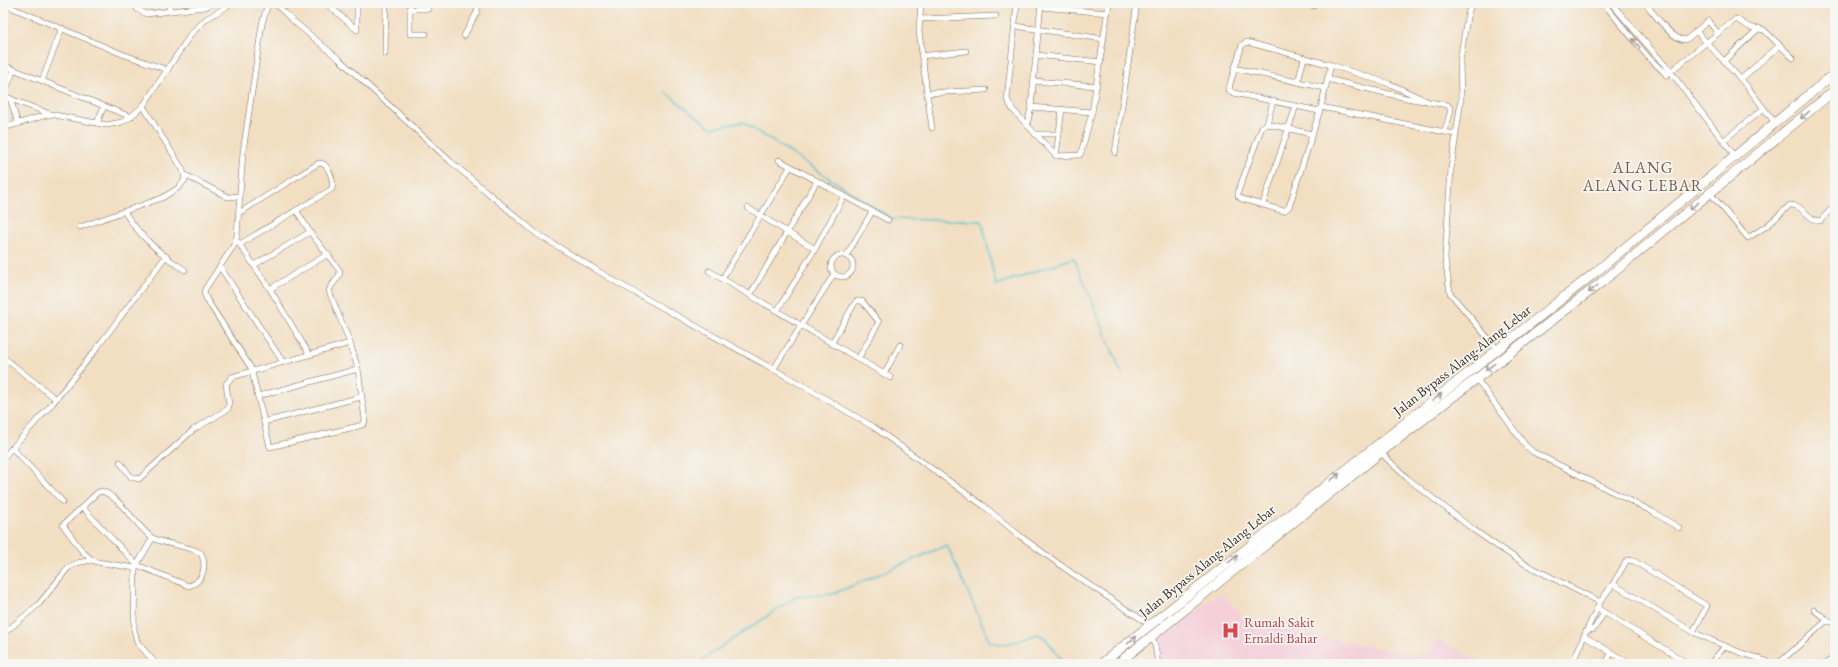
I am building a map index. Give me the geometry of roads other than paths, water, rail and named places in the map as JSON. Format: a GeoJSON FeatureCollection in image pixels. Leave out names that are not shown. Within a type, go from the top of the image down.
{"type":"FeatureCollection","features":[{"type":"Feature","properties":{"kind":"highway","name":"Jalan Bypass Alang-Alang Lebar"},"geometry":{"type":"LineString","coordinates":[[1117,664],[1498,350],[1597,271],[1835,73]]}},
{"type":"Feature","properties":{"kind":"highway","name":"Jalan Bypass Alang-Alang Lebar"},"geometry":{"type":"LineString","coordinates":[[1101,664],[1378,449],[1476,378],[1602,282],[1835,90]]}},
{"type":"Feature","properties":{"kind":"street"},"geometry":{"type":"LineString","coordinates":[[136,3],[138,9],[146,14],[215,3]]}},
{"type":"Feature","properties":{"kind":"street"},"geometry":{"type":"LineString","coordinates":[[168,3],[170,10]]}},
{"type":"Feature","properties":{"kind":"street"},"geometry":{"type":"LineString","coordinates":[[14,69],[3,96],[50,114],[97,123],[116,124],[132,117],[143,106],[168,70],[183,44],[199,25],[214,13],[233,3]]}},
{"type":"Feature","properties":{"kind":"street"},"geometry":{"type":"LineString","coordinates":[[268,3],[262,24],[243,152],[238,213],[238,242],[270,289],[292,328],[309,354]]}},
{"type":"Feature","properties":{"kind":"street"},"geometry":{"type":"LineString","coordinates":[[275,3],[291,19],[340,60],[450,161],[538,234],[618,283],[811,390],[898,443],[984,506],[1020,536],[1049,557],[1150,625]]}},
{"type":"Feature","properties":{"kind":"street"},"geometry":{"type":"LineString","coordinates":[[326,3],[357,30],[357,3]]}},
{"type":"Feature","properties":{"kind":"street"},"geometry":{"type":"LineString","coordinates":[[384,54],[386,3]]}},
{"type":"Feature","properties":{"kind":"street"},"geometry":{"type":"LineString","coordinates":[[410,3],[410,34],[426,34]]}},
{"type":"Feature","properties":{"kind":"street"},"geometry":{"type":"LineString","coordinates":[[464,36],[476,12],[478,3]]}},
{"type":"Feature","properties":{"kind":"street"},"geometry":{"type":"LineString","coordinates":[[921,3],[919,31],[921,56],[932,128]]}},
{"type":"Feature","properties":{"kind":"street"},"geometry":{"type":"LineString","coordinates":[[1017,3],[1007,99],[1013,110],[1056,156]]}},
{"type":"Feature","properties":{"kind":"street"},"geometry":{"type":"LineString","coordinates":[[1056,156],[1081,154],[1097,86],[1109,3]]}},
{"type":"Feature","properties":{"kind":"street"},"geometry":{"type":"LineString","coordinates":[[1115,153],[1137,3]]}},
{"type":"Feature","properties":{"kind":"street"},"geometry":{"type":"LineString","coordinates":[[1480,3],[1468,4],[1460,61],[1461,100],[1450,177],[1445,258],[1450,293],[1498,350]]}},
{"type":"Feature","properties":{"kind":"street"},"geometry":{"type":"LineString","coordinates":[[1603,3],[1649,58],[1673,77],[1724,140],[1735,156]]}},
{"type":"Feature","properties":{"kind":"street"},"geometry":{"type":"LineString","coordinates":[[1611,3],[1668,73]]}},
{"type":"Feature","properties":{"kind":"street"},"geometry":{"type":"LineString","coordinates":[[1645,3],[1670,33],[1679,40],[1683,41],[1687,39],[1708,21],[1718,33]]}},
{"type":"Feature","properties":{"kind":"street"},"geometry":{"type":"LineString","coordinates":[[3,4],[122,54],[168,70]]}},
{"type":"Feature","properties":{"kind":"street"},"geometry":{"type":"LineString","coordinates":[[1027,125],[1032,107],[1036,55],[1040,30],[1041,5],[1108,13]]}},
{"type":"Feature","properties":{"kind":"street"},"geometry":{"type":"LineString","coordinates":[[410,9],[428,9]]}},
{"type":"Feature","properties":{"kind":"street"},"geometry":{"type":"LineString","coordinates":[[920,19],[996,16]]}},
{"type":"Feature","properties":{"kind":"street"},"geometry":{"type":"LineString","coordinates":[[1668,73],[1736,19],[1749,27],[1764,30],[1793,58]]}},
{"type":"Feature","properties":{"kind":"street"},"geometry":{"type":"LineString","coordinates":[[1015,26],[1104,39]]}},
{"type":"Feature","properties":{"kind":"street"},"geometry":{"type":"LineString","coordinates":[[42,81],[62,28]]}},
{"type":"Feature","properties":{"kind":"street"},"geometry":{"type":"LineString","coordinates":[[1724,61],[1759,28]]}},
{"type":"Feature","properties":{"kind":"street"},"geometry":{"type":"LineString","coordinates":[[1696,31],[1741,79],[1775,123]]}},
{"type":"Feature","properties":{"kind":"street"},"geometry":{"type":"LineString","coordinates":[[1429,102],[1390,84],[1331,65],[1248,42],[1242,46],[1234,68],[1230,90],[1234,93],[1296,106],[1445,131],[1455,134]]}},
{"type":"Feature","properties":{"kind":"street"},"geometry":{"type":"LineString","coordinates":[[1741,79],[1780,45]]}},
{"type":"Feature","properties":{"kind":"street"},"geometry":{"type":"LineString","coordinates":[[921,56],[966,51]]}},
{"type":"Feature","properties":{"kind":"street"},"geometry":{"type":"LineString","coordinates":[[1036,55],[1101,62]]}},
{"type":"Feature","properties":{"kind":"street"},"geometry":{"type":"LineString","coordinates":[[1298,82],[1304,58]]}},
{"type":"Feature","properties":{"kind":"street"},"geometry":{"type":"LineString","coordinates":[[3,65],[132,117]]}},
{"type":"Feature","properties":{"kind":"street"},"geometry":{"type":"LineString","coordinates":[[1312,134],[1267,124],[1262,127],[1238,192],[1238,196],[1242,199],[1284,211],[1288,207],[1312,134],[1320,109],[1331,65]]}},
{"type":"Feature","properties":{"kind":"street"},"geometry":{"type":"LineString","coordinates":[[1234,68],[1325,88]]}},
{"type":"Feature","properties":{"kind":"street"},"geometry":{"type":"LineString","coordinates":[[1327,79],[1450,107],[1451,110],[1445,131]]}},
{"type":"Feature","properties":{"kind":"street"},"geometry":{"type":"LineString","coordinates":[[1034,81],[1097,86]]}},
{"type":"Feature","properties":{"kind":"street"},"geometry":{"type":"LineString","coordinates":[[927,92],[986,90]]}},
{"type":"Feature","properties":{"kind":"street"},"geometry":{"type":"LineString","coordinates":[[10,98],[18,124]]}},
{"type":"Feature","properties":{"kind":"street"},"geometry":{"type":"LineString","coordinates":[[1267,124],[1273,101]]}},
{"type":"Feature","properties":{"kind":"street"},"geometry":{"type":"LineString","coordinates":[[97,123],[104,106]]}},
{"type":"Feature","properties":{"kind":"street"},"geometry":{"type":"LineString","coordinates":[[143,106],[185,175],[228,197],[240,196]]}},
{"type":"Feature","properties":{"kind":"street"},"geometry":{"type":"LineString","coordinates":[[1263,204],[1296,106]]}},
{"type":"Feature","properties":{"kind":"street"},"geometry":{"type":"LineString","coordinates":[[1032,107],[1092,112]]}},
{"type":"Feature","properties":{"kind":"street"},"geometry":{"type":"LineString","coordinates":[[1056,156],[1062,109]]}},
{"type":"Feature","properties":{"kind":"street"},"geometry":{"type":"LineString","coordinates":[[1724,140],[1763,109]]}},
{"type":"Feature","properties":{"kind":"street"},"geometry":{"type":"LineString","coordinates":[[3,128],[50,114]]}},
{"type":"Feature","properties":{"kind":"street"},"geometry":{"type":"LineString","coordinates":[[1035,134],[1059,134]]}},
{"type":"Feature","properties":{"kind":"street"},"geometry":{"type":"LineString","coordinates":[[779,160],[888,220]]}},
{"type":"Feature","properties":{"kind":"street"},"geometry":{"type":"LineString","coordinates":[[238,213],[319,163],[322,163],[328,170],[333,187],[296,210],[238,242],[205,289],[205,295],[252,369],[270,447],[359,426],[364,424],[365,420],[358,370],[350,343],[329,289],[341,272],[338,266],[310,232],[296,210]]}},
{"type":"Feature","properties":{"kind":"street"},"geometry":{"type":"LineString","coordinates":[[722,279],[790,166]]}},
{"type":"Feature","properties":{"kind":"street"},"geometry":{"type":"LineString","coordinates":[[80,227],[162,198],[182,185],[185,180],[185,175]]}},
{"type":"Feature","properties":{"kind":"street"},"geometry":{"type":"LineString","coordinates":[[750,295],[817,182]]}},
{"type":"Feature","properties":{"kind":"street"},"geometry":{"type":"LineString","coordinates":[[1710,193],[1748,238],[1790,205],[1796,205],[1812,219],[1820,221],[1835,204]]}},
{"type":"Feature","properties":{"kind":"street"},"geometry":{"type":"LineString","coordinates":[[777,311],[815,249],[844,196]]}},
{"type":"Feature","properties":{"kind":"street"},"geometry":{"type":"LineString","coordinates":[[748,208],[815,249]]}},
{"type":"Feature","properties":{"kind":"street"},"geometry":{"type":"LineString","coordinates":[[124,211],[135,227],[166,256],[185,270]]}},
{"type":"Feature","properties":{"kind":"street"},"geometry":{"type":"LineString","coordinates":[[846,256],[872,212]]}},
{"type":"Feature","properties":{"kind":"street"},"geometry":{"type":"LineString","coordinates":[[254,266],[310,232]]}},
{"type":"Feature","properties":{"kind":"street"},"geometry":{"type":"LineString","coordinates":[[270,289],[328,254]]}},
{"type":"Feature","properties":{"kind":"street"},"geometry":{"type":"LineString","coordinates":[[839,255],[846,256],[852,261],[853,268],[849,275],[842,277],[834,274],[831,267],[833,260],[839,255]]}},
{"type":"Feature","properties":{"kind":"street"},"geometry":{"type":"LineString","coordinates":[[3,458],[94,352],[166,256]]}},
{"type":"Feature","properties":{"kind":"street"},"geometry":{"type":"LineString","coordinates":[[220,267],[270,345],[283,362]]}},
{"type":"Feature","properties":{"kind":"street"},"geometry":{"type":"LineString","coordinates":[[709,271],[891,378]]}},
{"type":"Feature","properties":{"kind":"street"},"geometry":{"type":"LineString","coordinates":[[774,370],[834,274]]}},
{"type":"Feature","properties":{"kind":"street"},"geometry":{"type":"LineString","coordinates":[[831,344],[856,301],[862,301],[879,322],[858,359]]}},
{"type":"Feature","properties":{"kind":"street"},"geometry":{"type":"LineString","coordinates":[[120,462],[131,477],[139,479],[193,430],[228,409],[227,381],[234,376],[252,369],[350,343]]}},
{"type":"Feature","properties":{"kind":"street"},"geometry":{"type":"LineString","coordinates":[[884,374],[900,345]]}},
{"type":"Feature","properties":{"kind":"street"},"geometry":{"type":"LineString","coordinates":[[3,357],[56,398]]}},
{"type":"Feature","properties":{"kind":"street"},"geometry":{"type":"LineString","coordinates":[[258,396],[358,370]]}},
{"type":"Feature","properties":{"kind":"street"},"geometry":{"type":"LineString","coordinates":[[1476,378],[1526,446],[1533,452],[1653,512],[1680,528]]}},
{"type":"Feature","properties":{"kind":"street"},"geometry":{"type":"LineString","coordinates":[[264,422],[361,397]]}},
{"type":"Feature","properties":{"kind":"street"},"geometry":{"type":"LineString","coordinates":[[12,448],[62,502]]}},
{"type":"Feature","properties":{"kind":"street"},"geometry":{"type":"LineString","coordinates":[[1378,449],[1407,478],[1497,546],[1525,564],[1600,602]]}},
{"type":"Feature","properties":{"kind":"street"},"geometry":{"type":"LineString","coordinates":[[3,634],[39,604],[68,568],[77,563],[92,560],[136,567],[189,586],[201,577],[205,564],[202,553],[186,547],[152,539],[124,509],[104,491],[97,493],[63,526],[92,560]]}},
{"type":"Feature","properties":{"kind":"street"},"geometry":{"type":"LineString","coordinates":[[82,507],[136,567]]}},
{"type":"Feature","properties":{"kind":"street"},"geometry":{"type":"LineString","coordinates":[[152,539],[136,567],[134,634],[139,644],[156,664]]}},
{"type":"Feature","properties":{"kind":"street"},"geometry":{"type":"LineString","coordinates":[[1572,664],[1600,602],[1613,584],[1627,560],[1634,561],[1707,606],[1693,632]]}},
{"type":"Feature","properties":{"kind":"street"},"geometry":{"type":"LineString","coordinates":[[1613,584],[1693,632],[1725,646],[1776,664],[1825,622],[1829,621]]}},
{"type":"Feature","properties":{"kind":"street"},"geometry":{"type":"LineString","coordinates":[[1597,608],[1689,664]]}},
{"type":"Feature","properties":{"kind":"street"},"geometry":{"type":"LineString","coordinates":[[1814,610],[1829,621],[1835,623]]}},
{"type":"Feature","properties":{"kind":"street"},"geometry":{"type":"LineString","coordinates":[[1585,634],[1594,629],[1604,613]]}},
{"type":"Feature","properties":{"kind":"street"},"geometry":{"type":"LineString","coordinates":[[1585,634],[1630,664]]}},
{"type":"Feature","properties":{"kind":"street"},"geometry":{"type":"LineString","coordinates":[[1151,637],[1155,645],[1158,664]]}},
{"type":"Feature","properties":{"kind":"street"},"geometry":{"type":"LineString","coordinates":[[1710,664],[1725,646]]}},
{"type":"Feature","properties":{"kind":"street"},"geometry":{"type":"LineString","coordinates":[[1606,664],[1612,653]]}},
{"type":"Feature","properties":{"kind":"street"},"geometry":{"type":"LineString","coordinates":[[1826,664],[1835,656]]}},
{"type":"Feature","properties":{"kind":"waterway"},"geometry":{"type":"LineString","coordinates":[[665,92],[711,128],[743,122],[892,219],[982,221],[996,285],[1074,258],[1122,374]]}},
{"type":"Feature","properties":{"kind":"waterway"},"geometry":{"type":"LineString","coordinates":[[703,664],[703,659],[796,597],[833,594],[947,545],[990,642],[1002,644],[1008,643],[1037,634],[1044,637],[1065,664]]}},
{"type":"Feature","properties":{"kind":"place","name":"Rumah Sakit Ernaldi Bahar"},"geometry":{"type":"Point","coordinates":[1231,630]}},
{"type":"Feature","properties":{"kind":"district","name":"ALANG ALANG LEBAR"},"geometry":{"type":"Point","coordinates":[1643,176]}}]}
